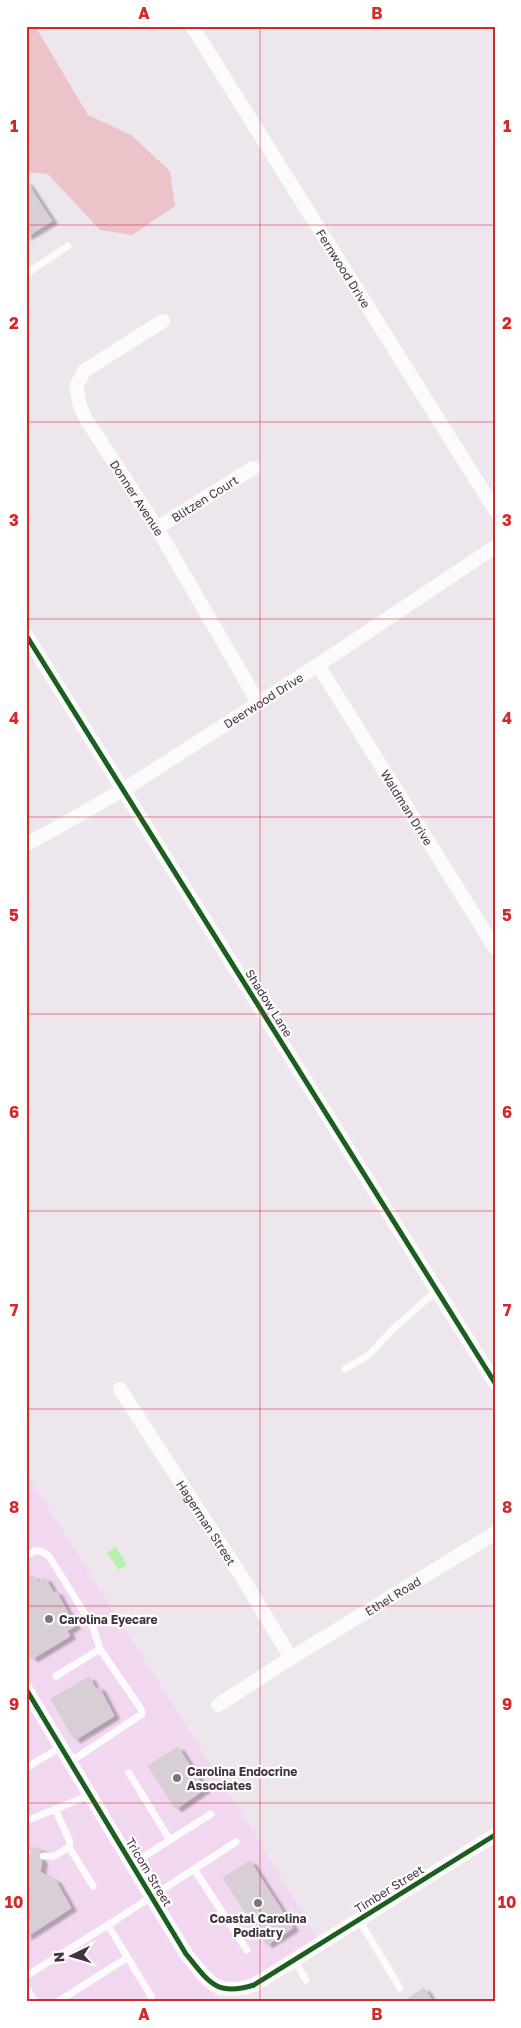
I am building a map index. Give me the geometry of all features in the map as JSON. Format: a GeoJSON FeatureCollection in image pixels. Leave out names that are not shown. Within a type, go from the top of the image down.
{"type":"FeatureCollection","features":[{"type":"Feature","properties":{"kind":"street","name":"Fernwood Drive"},"geometry":{"type":"LineString","coordinates":[[192,26],[495,510]]}},
{"type":"Feature","properties":{"kind":"street","name":"Donner Avenue"},"geometry":{"type":"LineString","coordinates":[[163,321],[84,371],[76,387],[80,406],[86,419],[157,528],[259,704]]}},
{"type":"Feature","properties":{"kind":"street","name":"Blitzen Court"},"geometry":{"type":"LineString","coordinates":[[157,528],[253,468]]}},
{"type":"Feature","properties":{"kind":"street","name":"Deerwood Drive"},"geometry":{"type":"LineString","coordinates":[[26,845],[123,790],[259,704],[495,548]]}},
{"type":"Feature","properties":{"kind":"street","name":"Shadow Lane"},"geometry":{"type":"LineString","coordinates":[[26,635],[495,1383]]}},
{"type":"Feature","properties":{"kind":"street","name":"Waldman Drive"},"geometry":{"type":"LineString","coordinates":[[318,666],[495,948]]}},
{"type":"Feature","properties":{"kind":"street","name":"Hagerman Street"},"geometry":{"type":"LineString","coordinates":[[120,1389],[245,1582],[291,1658]]}},
{"type":"Feature","properties":{"kind":"street","name":"Ethel Road"},"geometry":{"type":"LineString","coordinates":[[218,1705],[495,1533]]}},
{"type":"Feature","properties":{"kind":"street","name":"Tricom Street"},"geometry":{"type":"LineString","coordinates":[[26,1689],[186,1954],[206,1978],[220,1988],[238,1990],[254,1986],[295,1961]]}},
{"type":"Feature","properties":{"kind":"street","name":"Timber Street"},"geometry":{"type":"LineString","coordinates":[[295,1961],[495,1835]]}},
{"type":"Feature","properties":{"kind":"lane"},"geometry":{"type":"LineString","coordinates":[[26,274],[68,246]]}},
{"type":"Feature","properties":{"kind":"lane"},"geometry":{"type":"LineString","coordinates":[[345,1369],[369,1354],[393,1329],[437,1290]]}},
{"type":"Feature","properties":{"kind":"lane"},"geometry":{"type":"LineString","coordinates":[[26,1556],[35,1550],[40,1550],[49,1556],[93,1627],[100,1649],[141,1709],[142,1714],[70,1762]]}},
{"type":"Feature","properties":{"kind":"lane"},"geometry":{"type":"LineString","coordinates":[[56,1676],[100,1649]]}},
{"type":"Feature","properties":{"kind":"lane"},"geometry":{"type":"LineString","coordinates":[[26,1768],[61,1746]]}},
{"type":"Feature","properties":{"kind":"lane"},"geometry":{"type":"LineString","coordinates":[[129,1772],[170,1840]]}},
{"type":"Feature","properties":{"kind":"lane"},"geometry":{"type":"LineString","coordinates":[[26,1821],[90,1795]]}},
{"type":"Feature","properties":{"kind":"lane"},"geometry":{"type":"LineString","coordinates":[[54,1809],[67,1834],[70,1842],[69,1847],[93,1886]]}},
{"type":"Feature","properties":{"kind":"lane"},"geometry":{"type":"LineString","coordinates":[[132,1864],[210,1814]]}},
{"type":"Feature","properties":{"kind":"lane"},"geometry":{"type":"LineString","coordinates":[[26,1976],[236,1842]]}},
{"type":"Feature","properties":{"kind":"lane"},"geometry":{"type":"LineString","coordinates":[[43,1856],[55,1856],[69,1847]]}},
{"type":"Feature","properties":{"kind":"lane"},"geometry":{"type":"LineString","coordinates":[[194,1870],[247,1950]]}},
{"type":"Feature","properties":{"kind":"lane"},"geometry":{"type":"LineString","coordinates":[[359,1920],[400,1988]]}},
{"type":"Feature","properties":{"kind":"lane"},"geometry":{"type":"LineString","coordinates":[[108,1925],[151,1996],[152,2002]]}},
{"type":"Feature","properties":{"kind":"lane"},"geometry":{"type":"LineString","coordinates":[[57,2002],[127,1958]]}},
{"type":"Feature","properties":{"kind":"lane"},"geometry":{"type":"LineString","coordinates":[[295,1961],[306,1980]]}},
{"type":"Feature","properties":{"kind":"lane"},"geometry":{"type":"LineString","coordinates":[[26,1988],[35,2002]]}},
{"type":"Feature","properties":{"kind":"shaded area"},"geometry":{"type":"Polygon","coordinates":[[[26,26],[35,26],[88,115],[131,135],[170,171],[175,206],[132,235],[100,230],[48,174],[26,172],[26,26]]]}},
{"type":"Feature","properties":{"kind":"shaded area"},"geometry":{"type":"Polygon","coordinates":[[[26,1473],[251,1828],[321,1944],[254,1985],[206,1979],[219,2002],[26,2002],[26,1473]]]}},
{"type":"Feature","properties":{"kind":"shaded area"},"geometry":{"type":"Polygon","coordinates":[[[116,1547],[127,1565],[119,1570],[107,1553],[116,1547]]]}},
{"type":"Feature","properties":{"kind":"building"},"geometry":{"type":"Polygon","coordinates":[[[26,181],[52,221],[26,237],[26,181]]]}},
{"type":"Feature","properties":{"kind":"building","name":"Carolina Eyecare"},"geometry":{"type":"Polygon","coordinates":[[[33,1576],[38,1582],[45,1578],[54,1593],[56,1591],[75,1626],[67,1631],[70,1636],[32,1659],[26,1650],[26,1580],[33,1576]]]}},
{"type":"Feature","properties":{"kind":"building"},"geometry":{"type":"Polygon","coordinates":[[[89,1677],[96,1689],[99,1687],[114,1716],[75,1740],[51,1699],[89,1677]]]}},
{"type":"Feature","properties":{"kind":"building","name":"Carolina Endocrine Associates"},"geometry":{"type":"Polygon","coordinates":[[[178,1747],[205,1789],[176,1809],[148,1766],[178,1747]]]}},
{"type":"Feature","properties":{"kind":"building"},"geometry":{"type":"Polygon","coordinates":[[[30,1847],[44,1850],[38,1856],[42,1861],[40,1872],[56,1881],[71,1908],[26,1937],[26,1858],[32,1854],[30,1847]]]}},
{"type":"Feature","properties":{"kind":"building","name":"Coastal Carolina Podiatry"},"geometry":{"type":"Polygon","coordinates":[[[250,1861],[293,1928],[267,1945],[223,1878],[250,1861]]]}},
{"type":"Feature","properties":{"kind":"building"},"geometry":{"type":"Polygon","coordinates":[[[424,1988],[433,2002],[403,2002],[424,1988]]]}},
{"type":"Feature","properties":{"kind":"cycle path"},"geometry":{"type":"LineString","coordinates":[[26,635],[495,1383]]}},
{"type":"Feature","properties":{"kind":"cycle path"},"geometry":{"type":"LineString","coordinates":[[26,1689],[186,1954],[208,1979],[222,1988],[231,1989],[254,1985],[495,1835]]}},
{"type":"Feature","properties":{"kind":"place","name":"Carolina Eyecare"},"geometry":{"type":"Point","coordinates":[49,1619]}},
{"type":"Feature","properties":{"kind":"place","name":"Carolina Endocrine Associates"},"geometry":{"type":"Point","coordinates":[177,1778]}},
{"type":"Feature","properties":{"kind":"place","name":"Coastal Carolina Podiatry"},"geometry":{"type":"Point","coordinates":[258,1903]}}]}
